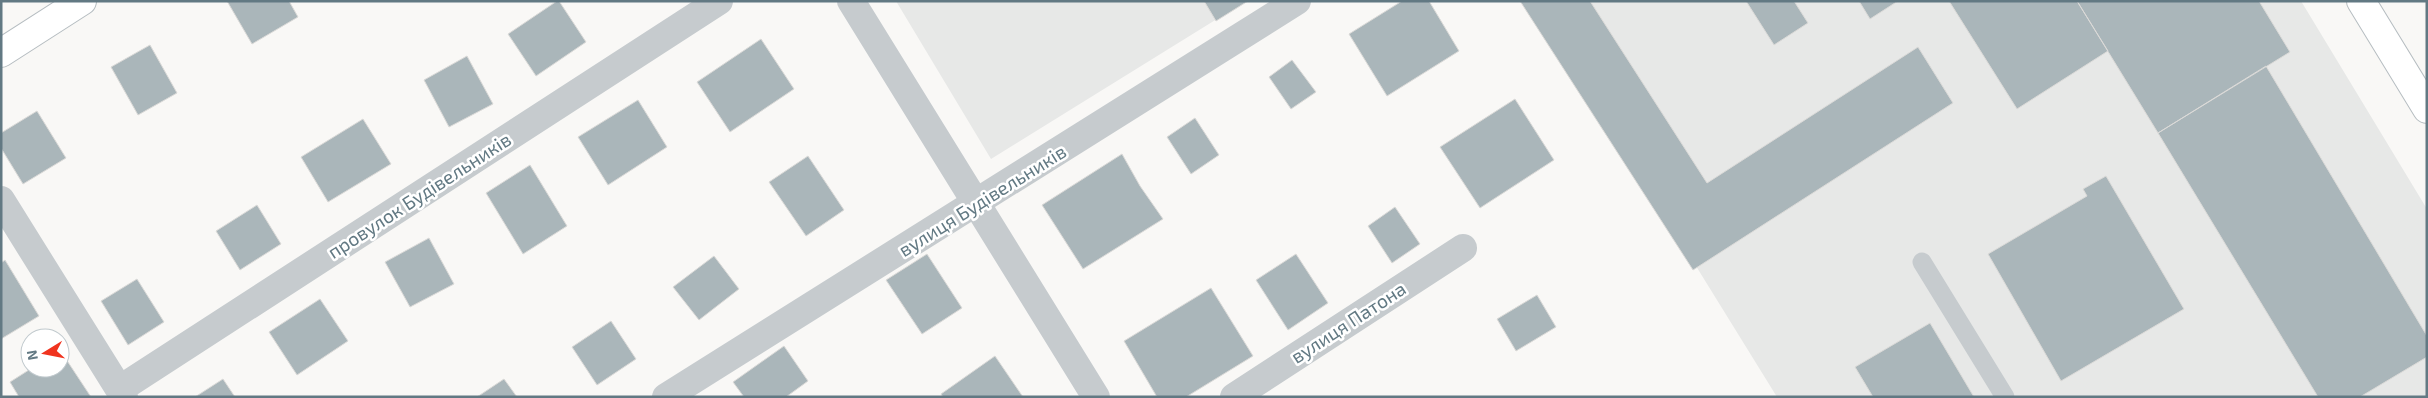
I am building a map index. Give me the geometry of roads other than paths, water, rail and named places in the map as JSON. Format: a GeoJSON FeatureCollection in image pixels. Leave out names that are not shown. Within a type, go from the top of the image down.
{"type":"FeatureCollection","features":[{"type":"Feature","properties":{"kind":"street"},"geometry":{"type":"LineString","coordinates":[[1,53],[82,1]]}},
{"type":"Feature","properties":{"kind":"street","name":"провулок Будівельників"},"geometry":{"type":"LineString","coordinates":[[1,200],[122,393],[719,1]]}},
{"type":"Feature","properties":{"kind":"street"},"geometry":{"type":"LineString","coordinates":[[851,1],[1096,397]]}},
{"type":"Feature","properties":{"kind":"street","name":"вулиця Будівельників"},"geometry":{"type":"LineString","coordinates":[[666,397],[1297,1]]}},
{"type":"Feature","properties":{"kind":"street"},"geometry":{"type":"LineString","coordinates":[[2360,1],[2427,109]]}},
{"type":"Feature","properties":{"kind":"street","name":"вулиця Патона"},"geometry":{"type":"LineString","coordinates":[[1234,397],[1463,248]]}},
{"type":"Feature","properties":{"kind":"lane"},"geometry":{"type":"LineString","coordinates":[[1922,262],[2005,397]]}}]}
